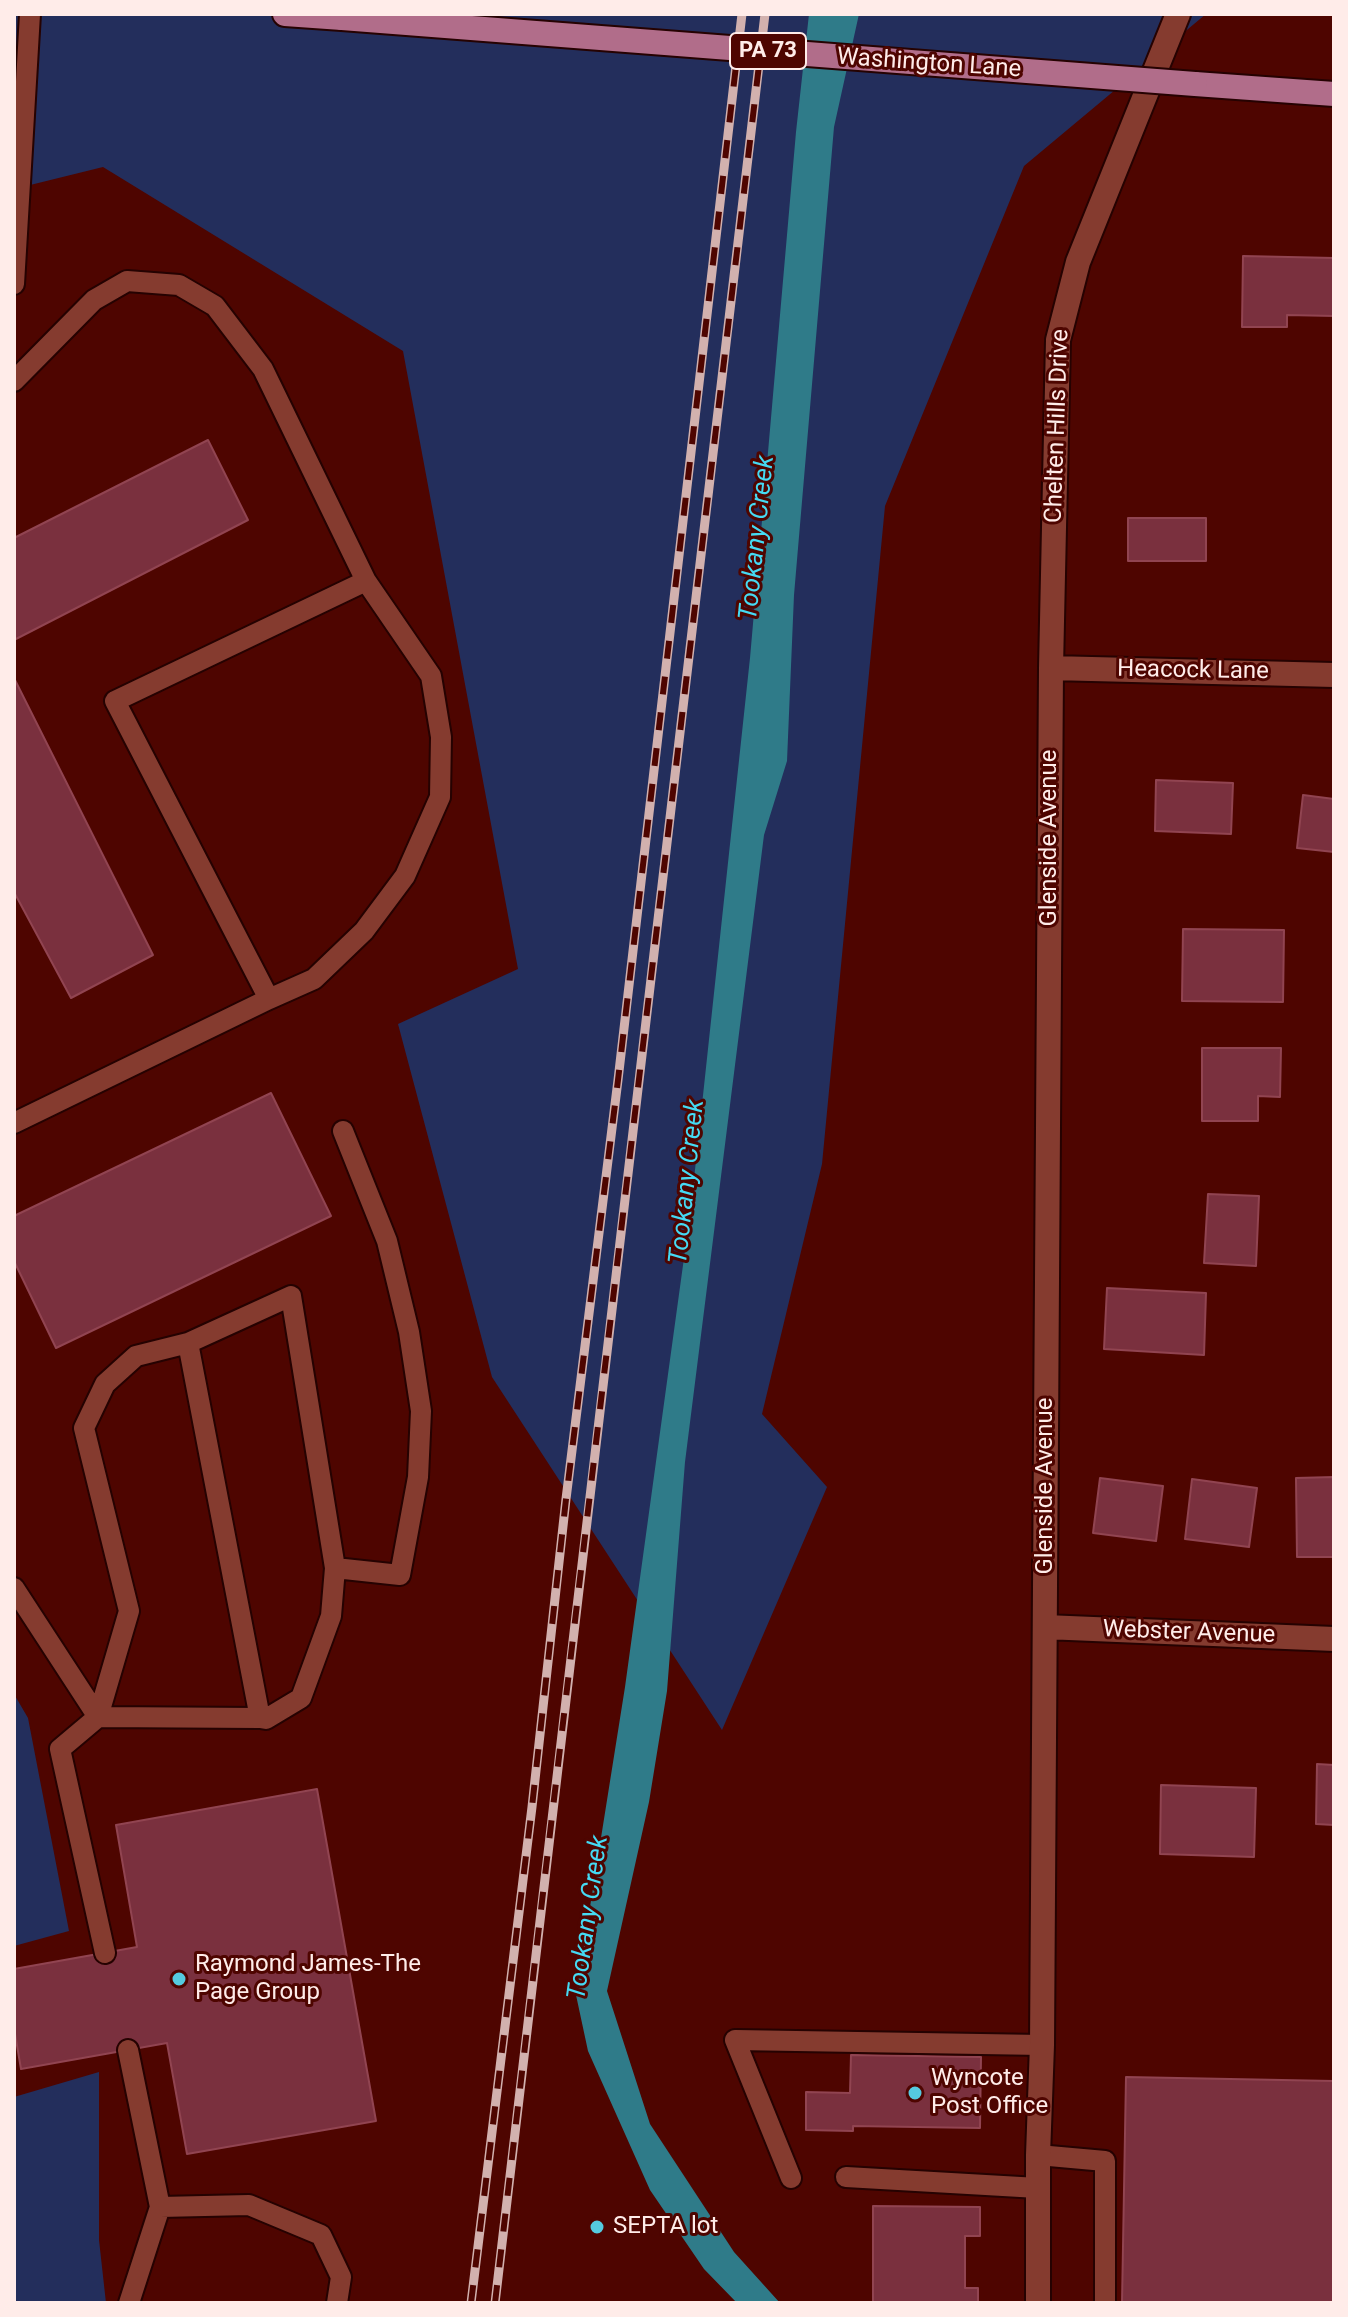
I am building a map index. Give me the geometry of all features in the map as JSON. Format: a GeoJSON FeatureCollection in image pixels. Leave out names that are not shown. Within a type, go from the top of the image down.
{"type":"FeatureCollection","features":[{"type":"Feature","properties":{"kind":"main road","name":"Washington Lane"},"geometry":{"type":"LineString","coordinates":[[285,14],[1334,94]]}},
{"type":"Feature","properties":{"kind":"street","name":"Chelten Hills Drive"},"geometry":{"type":"LineString","coordinates":[[1051,668],[1058,340],[1078,262],[1178,14]]}},
{"type":"Feature","properties":{"kind":"street","name":"Heacock Lane"},"geometry":{"type":"LineString","coordinates":[[1051,668],[1334,675]]}},
{"type":"Feature","properties":{"kind":"street","name":"Glenside Avenue"},"geometry":{"type":"LineString","coordinates":[[1038,2303],[1051,668]]}},
{"type":"Feature","properties":{"kind":"street","name":"Webster Avenue"},"geometry":{"type":"LineString","coordinates":[[1045,1627],[1334,1639]]}},
{"type":"Feature","properties":{"kind":"lane"},"geometry":{"type":"LineString","coordinates":[[14,284],[30,14]]}},
{"type":"Feature","properties":{"kind":"lane"},"geometry":{"type":"LineString","coordinates":[[14,381],[94,300],[127,281],[179,285],[215,306],[263,369],[366,581],[431,676],[441,737],[440,797],[405,876],[364,931],[314,979],[14,1123]]}},
{"type":"Feature","properties":{"kind":"lane"},"geometry":{"type":"LineString","coordinates":[[269,999],[115,701],[366,581]]}},
{"type":"Feature","properties":{"kind":"lane"},"geometry":{"type":"LineString","coordinates":[[335,1568],[400,1575],[418,1477],[421,1411],[409,1332],[387,1241],[343,1131]]}},
{"type":"Feature","properties":{"kind":"lane"},"geometry":{"type":"LineString","coordinates":[[98,1717],[266,1719],[301,1698],[331,1616],[335,1568],[291,1296],[188,1343],[136,1356],[105,1384],[84,1428],[129,1611],[98,1717],[60,1749],[105,1953]]}},
{"type":"Feature","properties":{"kind":"lane"},"geometry":{"type":"LineString","coordinates":[[188,1343],[260,1718]]}},
{"type":"Feature","properties":{"kind":"lane"},"geometry":{"type":"LineString","coordinates":[[14,1588],[98,1717]]}},
{"type":"Feature","properties":{"kind":"lane"},"geometry":{"type":"LineString","coordinates":[[791,2178],[735,2040],[1042,2045]]}},
{"type":"Feature","properties":{"kind":"lane"},"geometry":{"type":"LineString","coordinates":[[128,2050],[160,2207],[129,2303]]}},
{"type":"Feature","properties":{"kind":"lane"},"geometry":{"type":"LineString","coordinates":[[1038,2155],[1105,2161],[1105,2303]]}},
{"type":"Feature","properties":{"kind":"lane"},"geometry":{"type":"LineString","coordinates":[[846,2177],[1038,2188]]}},
{"type":"Feature","properties":{"kind":"lane"},"geometry":{"type":"LineString","coordinates":[[160,2207],[249,2205],[321,2235],[341,2277],[337,2303]]}},
{"type":"Feature","properties":{"kind":"shaded area"},"geometry":{"type":"Polygon","coordinates":[[[14,14],[1206,14],[1024,166],[885,506],[822,1164],[762,1414],[827,1487],[722,1730],[492,1377],[398,1024],[518,969],[403,351],[103,167],[14,189],[14,14]]]}},
{"type":"Feature","properties":{"kind":"shaded area"},"geometry":{"type":"Polygon","coordinates":[[[14,1694],[28,1718],[69,1931],[14,1946],[14,1694]]]}},
{"type":"Feature","properties":{"kind":"shaded area"},"geometry":{"type":"Polygon","coordinates":[[[99,2072],[99,2240],[106,2303],[14,2303],[14,2097],[99,2072]]]}},
{"type":"Feature","properties":{"kind":"water","name":"Tookany Creek"},"geometry":{"type":"Polygon","coordinates":[[[809,14],[859,14],[834,127],[794,595],[787,761],[764,835],[685,1462],[667,1691],[649,1802],[607,1991],[650,2124],[734,2252],[780,2303],[737,2303],[704,2269],[650,2190],[588,2051],[576,1995],[625,1687],[691,1207],[750,658],[809,14]]]}},
{"type":"Feature","properties":{"kind":"building"},"geometry":{"type":"Polygon","coordinates":[[[1243,256],[1334,258],[1334,316],[1287,315],[1287,327],[1242,327],[1243,256]]]}},
{"type":"Feature","properties":{"kind":"building"},"geometry":{"type":"Polygon","coordinates":[[[208,440],[248,520],[14,640],[14,538],[208,440]]]}},
{"type":"Feature","properties":{"kind":"building"},"geometry":{"type":"Polygon","coordinates":[[[1128,518],[1206,518],[1206,561],[1128,561],[1128,518]]]}},
{"type":"Feature","properties":{"kind":"building"},"geometry":{"type":"Polygon","coordinates":[[[14,678],[153,955],[71,998],[14,892],[14,678]]]}},
{"type":"Feature","properties":{"kind":"building"},"geometry":{"type":"Polygon","coordinates":[[[1156,780],[1233,783],[1231,834],[1155,831],[1156,780]]]}},
{"type":"Feature","properties":{"kind":"building"},"geometry":{"type":"Polygon","coordinates":[[[1303,795],[1334,799],[1334,852],[1297,848],[1303,795]]]}},
{"type":"Feature","properties":{"kind":"building"},"geometry":{"type":"Polygon","coordinates":[[[1183,929],[1284,930],[1283,1002],[1182,1001],[1183,929]]]}},
{"type":"Feature","properties":{"kind":"building"},"geometry":{"type":"Polygon","coordinates":[[[1202,1048],[1281,1048],[1280,1097],[1258,1096],[1258,1121],[1202,1121],[1202,1048]]]}},
{"type":"Feature","properties":{"kind":"building"},"geometry":{"type":"Polygon","coordinates":[[[271,1093],[331,1216],[56,1348],[14,1261],[14,1216],[271,1093]]]}},
{"type":"Feature","properties":{"kind":"building"},"geometry":{"type":"Polygon","coordinates":[[[1208,1194],[1259,1196],[1256,1266],[1204,1263],[1208,1194]]]}},
{"type":"Feature","properties":{"kind":"building"},"geometry":{"type":"Polygon","coordinates":[[[1107,1288],[1206,1293],[1204,1355],[1104,1349],[1107,1288]]]}},
{"type":"Feature","properties":{"kind":"building"},"geometry":{"type":"Polygon","coordinates":[[[1334,1477],[1334,1557],[1297,1557],[1296,1478],[1334,1477]]]}},
{"type":"Feature","properties":{"kind":"building"},"geometry":{"type":"Polygon","coordinates":[[[1100,1478],[1163,1486],[1156,1541],[1093,1533],[1100,1478]]]}},
{"type":"Feature","properties":{"kind":"building"},"geometry":{"type":"Polygon","coordinates":[[[1192,1479],[1257,1488],[1249,1547],[1185,1539],[1192,1479]]]}},
{"type":"Feature","properties":{"kind":"building"},"geometry":{"type":"Polygon","coordinates":[[[1317,1764],[1334,1765],[1334,1825],[1316,1824],[1317,1764]]]}},
{"type":"Feature","properties":{"kind":"building"},"geometry":{"type":"Polygon","coordinates":[[[1161,1785],[1256,1788],[1254,1857],[1160,1854],[1161,1785]]]}},
{"type":"Feature","properties":{"kind":"building"},"geometry":{"type":"Polygon","coordinates":[[[317,1789],[376,2121],[187,2154],[167,2043],[21,2069],[14,2028],[14,1969],[137,1947],[116,1825],[317,1789]]]}},
{"type":"Feature","properties":{"kind":"building","name":"Wyncote Post Office"},"geometry":{"type":"Polygon","coordinates":[[[851,2055],[981,2057],[980,2128],[853,2126],[853,2131],[806,2130],[806,2092],[850,2093],[851,2055]]]}},
{"type":"Feature","properties":{"kind":"building"},"geometry":{"type":"Polygon","coordinates":[[[1126,2077],[1334,2081],[1334,2303],[1122,2303],[1126,2077]]]}},
{"type":"Feature","properties":{"kind":"building"},"geometry":{"type":"Polygon","coordinates":[[[873,2206],[980,2207],[980,2236],[965,2236],[965,2288],[978,2288],[978,2303],[873,2303],[873,2206]]]}},
{"type":"Feature","properties":{"kind":"railway"},"geometry":{"type":"LineString","coordinates":[[471,2303],[742,14]]}},
{"type":"Feature","properties":{"kind":"railway"},"geometry":{"type":"LineString","coordinates":[[495,2303],[765,14]]}},
{"type":"Feature","properties":{"kind":"place","name":"Raymond James-The Page Group"},"geometry":{"type":"Point","coordinates":[179,1979]}},
{"type":"Feature","properties":{"kind":"place","name":"Wyncote Post Office"},"geometry":{"type":"Point","coordinates":[915,2093]}},
{"type":"Feature","properties":{"kind":"place","name":"SEPTA lot"},"geometry":{"type":"Point","coordinates":[597,2227]}}]}
